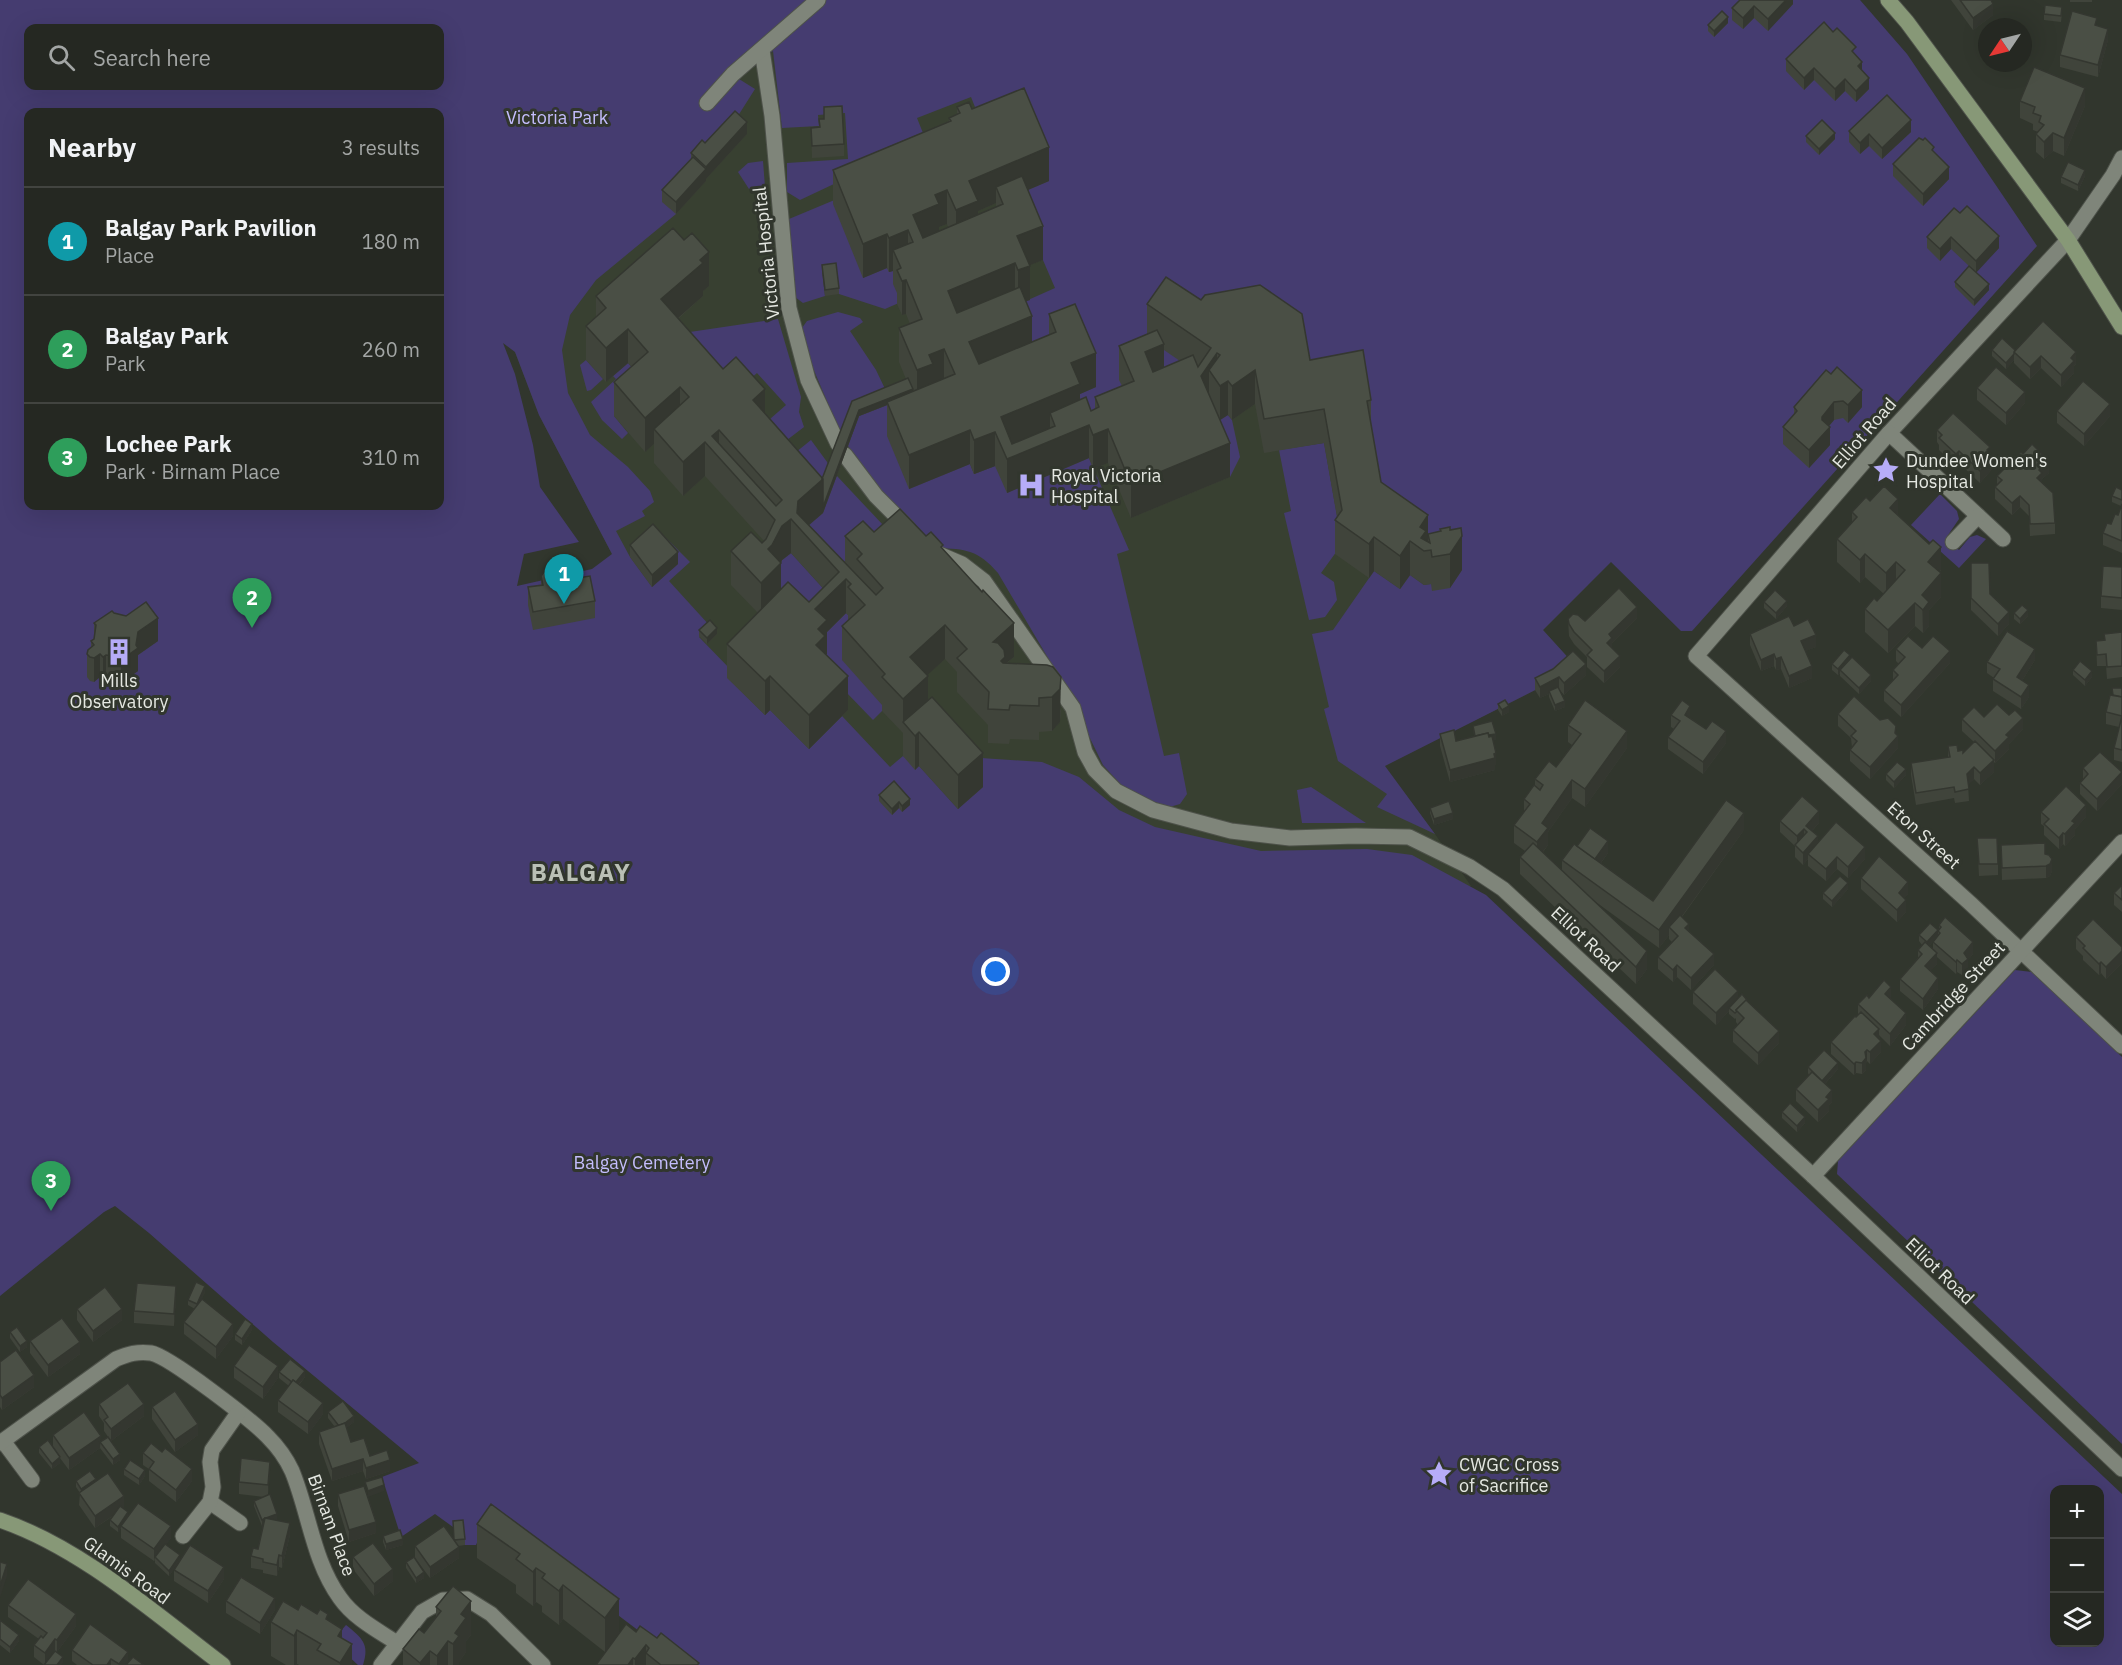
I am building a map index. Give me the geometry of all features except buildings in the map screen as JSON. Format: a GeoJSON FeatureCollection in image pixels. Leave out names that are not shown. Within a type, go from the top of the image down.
{"type":"FeatureCollection","features":[{"type":"Feature","properties":{"kind":"street"},"geometry":{"type":"LineString","coordinates":[[707,103],[734,74],[818,0]]}},
{"type":"Feature","properties":{"kind":"street"},"geometry":{"type":"LineString","coordinates":[[1888,0],[1907,22],[2068,240],[2122,327]]}},
{"type":"Feature","properties":{"kind":"street","name":"Victoria Hospital"},"geometry":{"type":"LineString","coordinates":[[762,50],[772,116],[789,309],[808,380],[841,449],[876,496],[931,551],[962,564],[984,581]]}},
{"type":"Feature","properties":{"kind":"street","name":"Elliot Road"},"geometry":{"type":"LineString","coordinates":[[1696,656],[1889,433],[2068,240],[2114,175],[2122,158]]}},
{"type":"Feature","properties":{"kind":"street"},"geometry":{"type":"LineString","coordinates":[[1889,433],[2003,540]]}},
{"type":"Feature","properties":{"kind":"street"},"geometry":{"type":"LineString","coordinates":[[1953,542],[1978,516]]}},
{"type":"Feature","properties":{"kind":"street","name":"Elliot Road"},"geometry":{"type":"LineString","coordinates":[[984,581],[1073,708],[1085,752],[1095,770],[1116,791],[1154,810],[1231,831],[1290,837],[1409,837],[1470,867],[1503,889],[1813,1176],[2122,1469]]}},
{"type":"Feature","properties":{"kind":"street","name":"Eton Street"},"geometry":{"type":"LineString","coordinates":[[1696,656],[2022,951],[2122,1046]]}},
{"type":"Feature","properties":{"kind":"street","name":"Cambridge Street"},"geometry":{"type":"LineString","coordinates":[[1813,1176],[2122,842]]}},
{"type":"Feature","properties":{"kind":"street","name":"Birnam Place"},"geometry":{"type":"LineString","coordinates":[[32,1480],[2,1442],[116,1359],[134,1352],[153,1353],[174,1363],[267,1435],[280,1450],[291,1470],[324,1571],[340,1598],[358,1617],[397,1643]]}},
{"type":"Feature","properties":{"kind":"street"},"geometry":{"type":"LineString","coordinates":[[183,1536],[210,1502],[213,1486],[210,1462],[212,1450],[238,1413]]}},
{"type":"Feature","properties":{"kind":"street"},"geometry":{"type":"LineString","coordinates":[[210,1502],[240,1523]]}},
{"type":"Feature","properties":{"kind":"street","name":"Glamis Road"},"geometry":{"type":"LineString","coordinates":[[0,1520],[60,1546],[98,1571],[223,1665]]}},
{"type":"Feature","properties":{"kind":"street"},"geometry":{"type":"LineString","coordinates":[[381,1665],[422,1612],[443,1600],[466,1599],[491,1614],[543,1665]]}},
{"type":"Feature","properties":{"kind":"shaded area","name":"Royal Victoria Hospital"},"geometry":{"type":"Polygon","coordinates":[[[837,0],[1061,0],[1588,585],[1543,630],[1573,663],[1553,681],[1384,766],[1471,886],[1391,894],[1094,1086],[612,554],[539,415],[515,352],[738,79],[837,0]]]}},
{"type":"Feature","properties":{"kind":"green space"},"geometry":{"type":"Polygon","coordinates":[[[0,0],[1860,0],[1907,54],[2037,246],[1692,631],[1681,631],[1611,562],[1543,630],[1573,663],[1553,681],[1385,766],[1435,834],[1377,807],[1387,794],[1338,761],[1324,709],[1329,707],[1312,634],[1333,630],[1374,571],[1400,589],[1410,575],[1424,585],[1450,588],[1381,516],[1367,435],[1211,382],[1095,431],[1019,381],[1019,304],[1055,288],[971,97],[917,118],[923,133],[853,175],[800,200],[787,192],[787,163],[848,159],[845,113],[818,115],[819,126],[782,128],[773,51],[739,79],[755,89],[676,214],[596,280],[570,315],[562,350],[568,393],[590,435],[628,467],[650,491],[654,502],[642,511],[645,516],[616,531],[630,557],[652,587],[653,536],[658,530],[690,562],[669,581],[710,626],[699,637],[733,672],[728,678],[765,715],[770,710],[809,749],[842,716],[890,767],[903,756],[919,766],[958,809],[981,758],[1042,762],[1079,777],[1119,810],[1155,827],[1261,851],[1367,849],[1412,855],[1486,895],[2122,1494],[2122,1665],[684,1665],[488,1517],[476,1545],[465,1545],[463,1526],[453,1527],[435,1514],[401,1537],[382,1477],[419,1463],[273,1342],[115,1206],[104,1212],[0,1296],[0,0]],[[503,343],[515,374],[533,445],[540,487],[579,542],[524,554],[517,586],[592,569],[612,554],[539,415],[515,352],[503,343]]]}},
{"type":"Feature","properties":{"kind":"green space"},"geometry":{"type":"Polygon","coordinates":[[[763,161],[765,187],[749,189],[738,172],[748,163],[763,161]]]}},
{"type":"Feature","properties":{"kind":"green space"},"geometry":{"type":"Polygon","coordinates":[[[856,191],[889,272],[908,264],[901,302],[885,309],[839,294],[822,271],[825,296],[803,303],[795,297],[789,219],[856,191]]]}},
{"type":"Feature","properties":{"kind":"green space"},"geometry":{"type":"Polygon","coordinates":[[[838,312],[860,318],[863,322],[850,331],[876,370],[887,393],[852,407],[841,435],[808,356],[802,328],[807,321],[838,312]]]}},
{"type":"Feature","properties":{"kind":"green space"},"geometry":{"type":"Polygon","coordinates":[[[778,319],[801,397],[799,412],[804,427],[770,453],[753,434],[786,405],[757,373],[723,403],[683,333],[778,319]]]}},
{"type":"Feature","properties":{"kind":"green space"},"geometry":{"type":"Polygon","coordinates":[[[586,360],[603,379],[587,391],[580,365],[586,360]]]}},
{"type":"Feature","properties":{"kind":"green space"},"geometry":{"type":"Polygon","coordinates":[[[628,363],[648,386],[614,416],[628,433],[622,439],[602,420],[591,402],[616,379],[613,376],[628,363]]]}},
{"type":"Feature","properties":{"kind":"green space"},"geometry":{"type":"Polygon","coordinates":[[[913,395],[970,464],[974,474],[995,466],[1089,458],[1129,550],[1117,554],[1164,756],[1179,753],[1187,794],[1180,804],[1166,808],[1124,788],[1103,765],[1086,730],[1080,705],[1058,675],[998,573],[991,565],[971,552],[937,548],[882,493],[848,446],[859,416],[913,395]]]}},
{"type":"Feature","properties":{"kind":"green space"},"geometry":{"type":"Polygon","coordinates":[[[1201,410],[1228,415],[1232,420],[1240,457],[1230,477],[1201,410]]]}},
{"type":"Feature","properties":{"kind":"green space"},"geometry":{"type":"Polygon","coordinates":[[[811,440],[830,466],[815,504],[780,465],[811,440]]]}},
{"type":"Feature","properties":{"kind":"green space"},"geometry":{"type":"Polygon","coordinates":[[[1324,443],[1342,544],[1321,573],[1334,582],[1337,600],[1325,617],[1309,620],[1284,513],[1291,511],[1279,450],[1324,443]]]}},
{"type":"Feature","properties":{"kind":"green space"},"geometry":{"type":"Polygon","coordinates":[[[837,476],[883,525],[827,578],[798,535],[837,476]]]}},
{"type":"Feature","properties":{"kind":"green space"},"geometry":{"type":"Polygon","coordinates":[[[1940,494],[1957,511],[1959,519],[1946,538],[1959,550],[1970,537],[1977,535],[1986,539],[1959,568],[1911,525],[1940,494]]]}},
{"type":"Feature","properties":{"kind":"green space"},"geometry":{"type":"Polygon","coordinates":[[[791,553],[839,606],[809,636],[768,583],[782,560],[791,553]]]}},
{"type":"Feature","properties":{"kind":"green space"},"geometry":{"type":"Polygon","coordinates":[[[846,613],[851,618],[885,708],[873,720],[818,663],[815,643],[846,613]]]}},
{"type":"Feature","properties":{"kind":"green space"},"geometry":{"type":"Polygon","coordinates":[[[1311,787],[1366,823],[1302,823],[1297,790],[1311,787]]]}},
{"type":"Feature","properties":{"kind":"green space"},"geometry":{"type":"Polygon","coordinates":[[[2015,970],[2032,972],[2122,1057],[2122,1444],[1837,1174],[1838,1161],[2015,970]]]}},
{"type":"Feature","properties":{"kind":"green space"},"geometry":{"type":"Polygon","coordinates":[[[346,1625],[363,1642],[366,1652],[363,1665],[358,1665],[332,1641],[346,1625]]]}},
{"type":"Feature","properties":{"kind":"place","name":"Dundee Women's Hospital"},"geometry":{"type":"Point","coordinates":[1886,470]}},
{"type":"Feature","properties":{"kind":"place","name":"Royal Victoria Hospital"},"geometry":{"type":"Point","coordinates":[1031,485]}},
{"type":"Feature","properties":{"kind":"place","name":"Balgay Park Pavilion"},"geometry":{"type":"Point","coordinates":[564,604]}},
{"type":"Feature","properties":{"kind":"place","name":"Balgay Park"},"geometry":{"type":"Point","coordinates":[252,628]}},
{"type":"Feature","properties":{"kind":"place","name":"Mills Observatory"},"geometry":{"type":"Point","coordinates":[119,652]}},
{"type":"Feature","properties":{"kind":"place","name":"Lochee Park"},"geometry":{"type":"Point","coordinates":[51,1211]}},
{"type":"Feature","properties":{"kind":"place","name":"CWGC Cross of Sacrifice"},"geometry":{"type":"Point","coordinates":[1439,1474]}},
{"type":"Feature","properties":{"kind":"district","name":"BALGAY"},"geometry":{"type":"Point","coordinates":[581,872]}},
{"type":"Feature","properties":{"kind":"park label","name":"Victoria Park"},"geometry":{"type":"Point","coordinates":[557,117]}},
{"type":"Feature","properties":{"kind":"park label","name":"Balgay Cemetery"},"geometry":{"type":"Point","coordinates":[642,1162]}}]}
